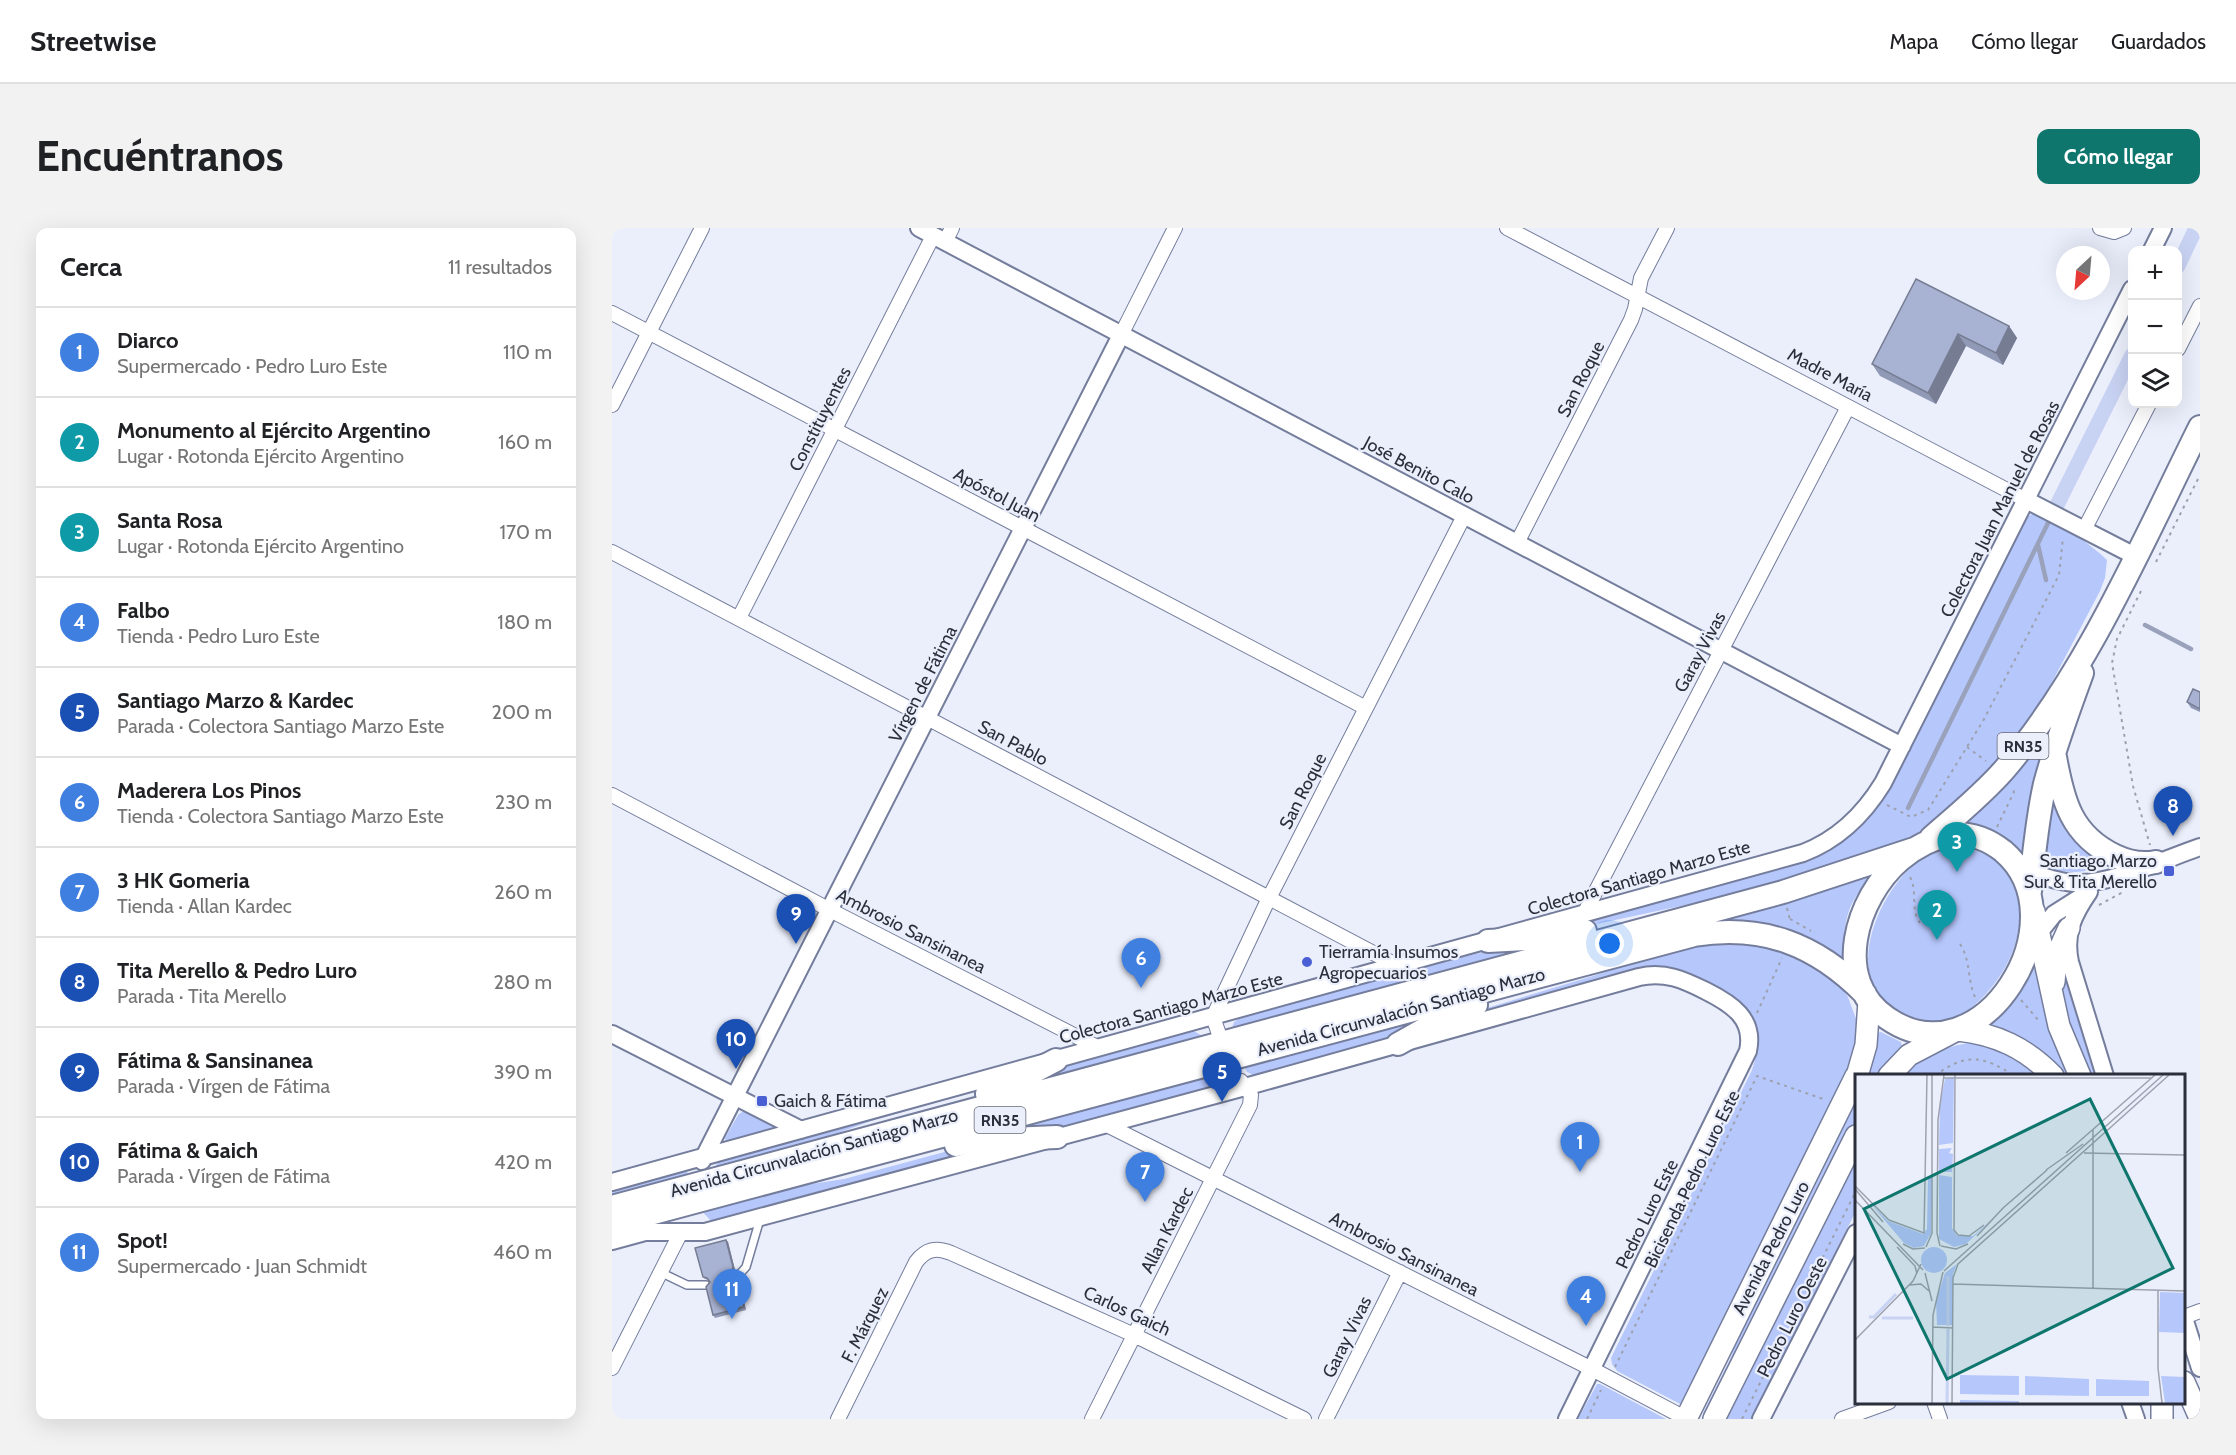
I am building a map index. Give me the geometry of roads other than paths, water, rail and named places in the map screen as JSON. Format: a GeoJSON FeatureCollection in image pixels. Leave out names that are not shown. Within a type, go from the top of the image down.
{"type":"FeatureCollection","features":[{"type":"Feature","properties":{"kind":"highway","name":"RN35"},"geometry":{"type":"LineString","coordinates":[[2098,629],[2054,754],[2039,813],[2029,885],[2033,941],[2002,995],[1982,1017],[1955,1031],[1936,1034],[1907,1029],[1882,1014],[1867,997],[1858,978],[1854,963],[1856,938],[1869,899],[1880,882],[1899,861],[1984,791],[2042,720],[2098,629],[2143,563],[2200,427]]}},
{"type":"Feature","properties":{"kind":"highway"},"geometry":{"type":"LineString","coordinates":[[2054,754],[2065,801],[2072,819],[2085,835],[2101,848],[2120,858],[2138,863],[2154,856]]}},
{"type":"Feature","properties":{"kind":"highway","name":"RN35"},"geometry":{"type":"LineString","coordinates":[[1921,845],[1952,834],[1972,835],[1999,848],[2029,885]]}},
{"type":"Feature","properties":{"kind":"highway","name":"Avenida Circunvalación Santiago Marzo"},"geometry":{"type":"LineString","coordinates":[[614,1210],[691,1194],[773,1181],[1815,883],[1921,845]]}},
{"type":"Feature","properties":{"kind":"highway"},"geometry":{"type":"LineString","coordinates":[[1488,940],[1559,937],[1659,915],[1728,907]]}},
{"type":"Feature","properties":{"kind":"highway","name":"Avenida Circunvalación Santiago Marzo"},"geometry":{"type":"LineString","coordinates":[[691,1194],[798,1157],[1656,944],[1719,932],[1767,935],[1790,942],[1820,957],[1839,970],[1867,997]]}},
{"type":"Feature","properties":{"kind":"highway"},"geometry":{"type":"LineString","coordinates":[[1398,1044],[1463,1009],[1586,973],[1656,944]]}},
{"type":"Feature","properties":{"kind":"highway"},"geometry":{"type":"LineString","coordinates":[[798,1157],[884,1124],[995,1091],[1056,1059]]}},
{"type":"Feature","properties":{"kind":"highway"},"geometry":{"type":"LineString","coordinates":[[773,1181],[835,1175],[975,1141],[1058,1137]]}},
{"type":"Feature","properties":{"kind":"main road"},"geometry":{"type":"LineString","coordinates":[[2053,1000],[2055,962],[2069,928]]}},
{"type":"Feature","properties":{"kind":"main road"},"geometry":{"type":"LineString","coordinates":[[2033,941],[2053,1000],[2062,1037],[2078,1074]]}},
{"type":"Feature","properties":{"kind":"main road","name":"Avenida Pedro Luro"},"geometry":{"type":"LineString","coordinates":[[1858,1074],[1866,1045],[1867,997]]}},
{"type":"Feature","properties":{"kind":"main road"},"geometry":{"type":"LineString","coordinates":[[1891,1074],[1909,1055],[1955,1031],[1986,1034],[2005,1041],[2030,1056],[2051,1074]]}},
{"type":"Feature","properties":{"kind":"main road","name":"Avenida Pedro Luro"},"geometry":{"type":"LineString","coordinates":[[1686,1419],[1855,1080]]}},
{"type":"Feature","properties":{"kind":"main road","name":"Avenida Pedro Luro"},"geometry":{"type":"LineString","coordinates":[[1714,1419],[1855,1140]]}},
{"type":"Feature","properties":{"kind":"main road"},"geometry":{"type":"LineString","coordinates":[[2185,1384],[2200,1418]]}},
{"type":"Feature","properties":{"kind":"street"},"geometry":{"type":"LineString","coordinates":[[612,405],[702,228]]}},
{"type":"Feature","properties":{"kind":"street","name":"Vírgen de Fátima"},"geometry":{"type":"LineString","coordinates":[[680,1234],[704,1157],[1175,228]]}},
{"type":"Feature","properties":{"kind":"street","name":"Madre María"},"geometry":{"type":"LineString","coordinates":[[1507,228],[2143,563]]}},
{"type":"Feature","properties":{"kind":"street","name":"San Roque"},"geometry":{"type":"LineString","coordinates":[[1517,543],[1631,320],[1641,278],[1667,228]]}},
{"type":"Feature","properties":{"kind":"street"},"geometry":{"type":"LineString","coordinates":[[2100,228],[2109,232],[2121,230]]}},
{"type":"Feature","properties":{"kind":"street"},"geometry":{"type":"LineString","coordinates":[[2154,246],[2163,228]]}},
{"type":"Feature","properties":{"kind":"street","name":"José Benito Calo"},"geometry":{"type":"LineString","coordinates":[[937,233],[1121,335],[1902,746]]}},
{"type":"Feature","properties":{"kind":"street","name":"Constituyentes"},"geometry":{"type":"LineString","coordinates":[[739,618],[937,233]]}},
{"type":"Feature","properties":{"kind":"street","name":"Colectora Juan Manuel de Rosas"},"geometry":{"type":"LineString","coordinates":[[1902,746],[2128,299]]}},
{"type":"Feature","properties":{"kind":"street"},"geometry":{"type":"LineString","coordinates":[[2182,341],[2200,306]]}},
{"type":"Feature","properties":{"kind":"street","name":"Apóstol Juan"},"geometry":{"type":"LineString","coordinates":[[612,314],[1366,708]]}},
{"type":"Feature","properties":{"kind":"street","name":"Garay Vivas"},"geometry":{"type":"LineString","coordinates":[[1584,914],[1848,407]]}},
{"type":"Feature","properties":{"kind":"street"},"geometry":{"type":"LineString","coordinates":[[2084,530],[2147,408]]}},
{"type":"Feature","properties":{"kind":"street","name":"San Roque"},"geometry":{"type":"LineString","coordinates":[[1213,1017],[1269,898],[1464,516]]}},
{"type":"Feature","properties":{"kind":"street","name":"San Pablo"},"geometry":{"type":"LineString","coordinates":[[612,552],[1398,966]]}},
{"type":"Feature","properties":{"kind":"street","name":"Colectora Santiago Marzo Este"},"geometry":{"type":"LineString","coordinates":[[612,1182],[1803,853],[1820,845],[1853,820],[1869,804],[1902,746]]}},
{"type":"Feature","properties":{"kind":"street","name":"Ambrosio Sansinanea"},"geometry":{"type":"LineString","coordinates":[[612,795],[1099,1048]]}},
{"type":"Feature","properties":{"kind":"street"},"geometry":{"type":"LineString","coordinates":[[2104,1074],[2070,962],[2067,945],[2069,928],[2077,911],[2118,875],[2154,856],[2200,847]]}},
{"type":"Feature","properties":{"kind":"street"},"geometry":{"type":"LineString","coordinates":[[2029,885],[2076,883],[2118,875]]}},
{"type":"Feature","properties":{"kind":"street"},"geometry":{"type":"LineString","coordinates":[[2033,941],[2059,910],[2092,900]]}},
{"type":"Feature","properties":{"kind":"street","name":"Pedro Luro Este"},"geometry":{"type":"LineString","coordinates":[[1398,1044],[1625,980],[1654,974],[1680,979],[1723,1000],[1751,1020],[1750,1040],[1745,1060],[1567,1419]]}},
{"type":"Feature","properties":{"kind":"street"},"geometry":{"type":"LineString","coordinates":[[1213,1017],[1242,1088]]}},
{"type":"Feature","properties":{"kind":"street"},"geometry":{"type":"LineString","coordinates":[[612,1034],[801,1130]]}},
{"type":"Feature","properties":{"kind":"street"},"geometry":{"type":"LineString","coordinates":[[612,1241],[645,1232],[680,1234],[705,1232],[1398,1044]]}},
{"type":"Feature","properties":{"kind":"street","name":"Allan Kardec"},"geometry":{"type":"LineString","coordinates":[[1092,1419],[1250,1105],[1251,1098],[1242,1088]]}},
{"type":"Feature","properties":{"kind":"street","name":"Ambrosio Sansinanea"},"geometry":{"type":"LineString","coordinates":[[1105,1124],[1592,1369],[1686,1419]]}},
{"type":"Feature","properties":{"kind":"street"},"geometry":{"type":"LineString","coordinates":[[612,1368],[680,1234]]}},
{"type":"Feature","properties":{"kind":"street","name":"Pedro Luro Oeste"},"geometry":{"type":"LineString","coordinates":[[1761,1419],[1855,1237]]}},
{"type":"Feature","properties":{"kind":"street","name":"Carlos Gaich"},"geometry":{"type":"LineString","coordinates":[[929,1251],[945,1251],[1134,1335],[1304,1419]]}},
{"type":"Feature","properties":{"kind":"street","name":"F. Márquez"},"geometry":{"type":"LineString","coordinates":[[838,1419],[916,1262],[929,1251]]}},
{"type":"Feature","properties":{"kind":"street","name":"Garay Vivas"},"geometry":{"type":"LineString","coordinates":[[1326,1419],[1400,1272]]}},
{"type":"Feature","properties":{"kind":"street"},"geometry":{"type":"LineString","coordinates":[[2185,1318],[2200,1311]]}},
{"type":"Feature","properties":{"kind":"street"},"geometry":{"type":"LineString","coordinates":[[2185,1321],[2200,1368]]}},
{"type":"Feature","properties":{"kind":"street"},"geometry":{"type":"LineString","coordinates":[[1842,1419],[1883,1404]]}},
{"type":"Feature","properties":{"kind":"street"},"geometry":{"type":"LineString","coordinates":[[1935,1404],[1940,1419]]}},
{"type":"Feature","properties":{"kind":"street"},"geometry":{"type":"LineString","coordinates":[[2131,1404],[2136,1419]]}},
{"type":"Feature","properties":{"kind":"lane"},"geometry":{"type":"LineString","coordinates":[[737,1277],[746,1267],[761,1217]]}},
{"type":"Feature","properties":{"kind":"lane"},"geometry":{"type":"LineString","coordinates":[[660,1272],[687,1285],[706,1285]]}},
{"type":"Feature","properties":{"kind":"waterway"},"geometry":{"type":"LineString","coordinates":[[2182,258],[2196,228]]}},
{"type":"Feature","properties":{"kind":"waterway"},"geometry":{"type":"LineString","coordinates":[[2056,507],[2128,363]]}},
{"type":"Feature","properties":{"kind":"waterway"},"geometry":{"type":"LineString","coordinates":[[1908,808],[2049,521]]}},
{"type":"Feature","properties":{"kind":"waterway"},"geometry":{"type":"LineString","coordinates":[[2038,545],[2046,580]]}},
{"type":"Feature","properties":{"kind":"waterway"},"geometry":{"type":"LineString","coordinates":[[2145,625],[2191,649]]}},
{"type":"Feature","properties":{"kind":"place","name":"Tita Merello & Pedro Luro"},"geometry":{"type":"Point","coordinates":[2173,836]}},
{"type":"Feature","properties":{"kind":"place","name":"Santiago Marzo Sur & Tita Merello"},"geometry":{"type":"Point","coordinates":[2169,871]}},
{"type":"Feature","properties":{"kind":"place","name":"Santa Rosa"},"geometry":{"type":"Point","coordinates":[1957,872]}},
{"type":"Feature","properties":{"kind":"place","name":"Monumento al Ejército Argentino"},"geometry":{"type":"Point","coordinates":[1937,940]}},
{"type":"Feature","properties":{"kind":"place","name":"Fátima & Sansinanea"},"geometry":{"type":"Point","coordinates":[796,944]}},
{"type":"Feature","properties":{"kind":"place","name":"Tierramía Insumos Agropecuarios"},"geometry":{"type":"Point","coordinates":[1307,962]}},
{"type":"Feature","properties":{"kind":"place","name":"Maderera Los Pinos"},"geometry":{"type":"Point","coordinates":[1141,988]}},
{"type":"Feature","properties":{"kind":"place","name":"Fátima & Gaich"},"geometry":{"type":"Point","coordinates":[736,1069]}},
{"type":"Feature","properties":{"kind":"place","name":"Gaich & Fátima"},"geometry":{"type":"Point","coordinates":[762,1101]}},
{"type":"Feature","properties":{"kind":"place","name":"Santiago Marzo & Kardec"},"geometry":{"type":"Point","coordinates":[1222,1102]}},
{"type":"Feature","properties":{"kind":"place","name":"Diarco"},"geometry":{"type":"Point","coordinates":[1580,1172]}},
{"type":"Feature","properties":{"kind":"place","name":"3 HK Gomeria"},"geometry":{"type":"Point","coordinates":[1145,1202]}},
{"type":"Feature","properties":{"kind":"place","name":"Spot!"},"geometry":{"type":"Point","coordinates":[732,1319]}},
{"type":"Feature","properties":{"kind":"place","name":"Falbo"},"geometry":{"type":"Point","coordinates":[1586,1326]}}]}
